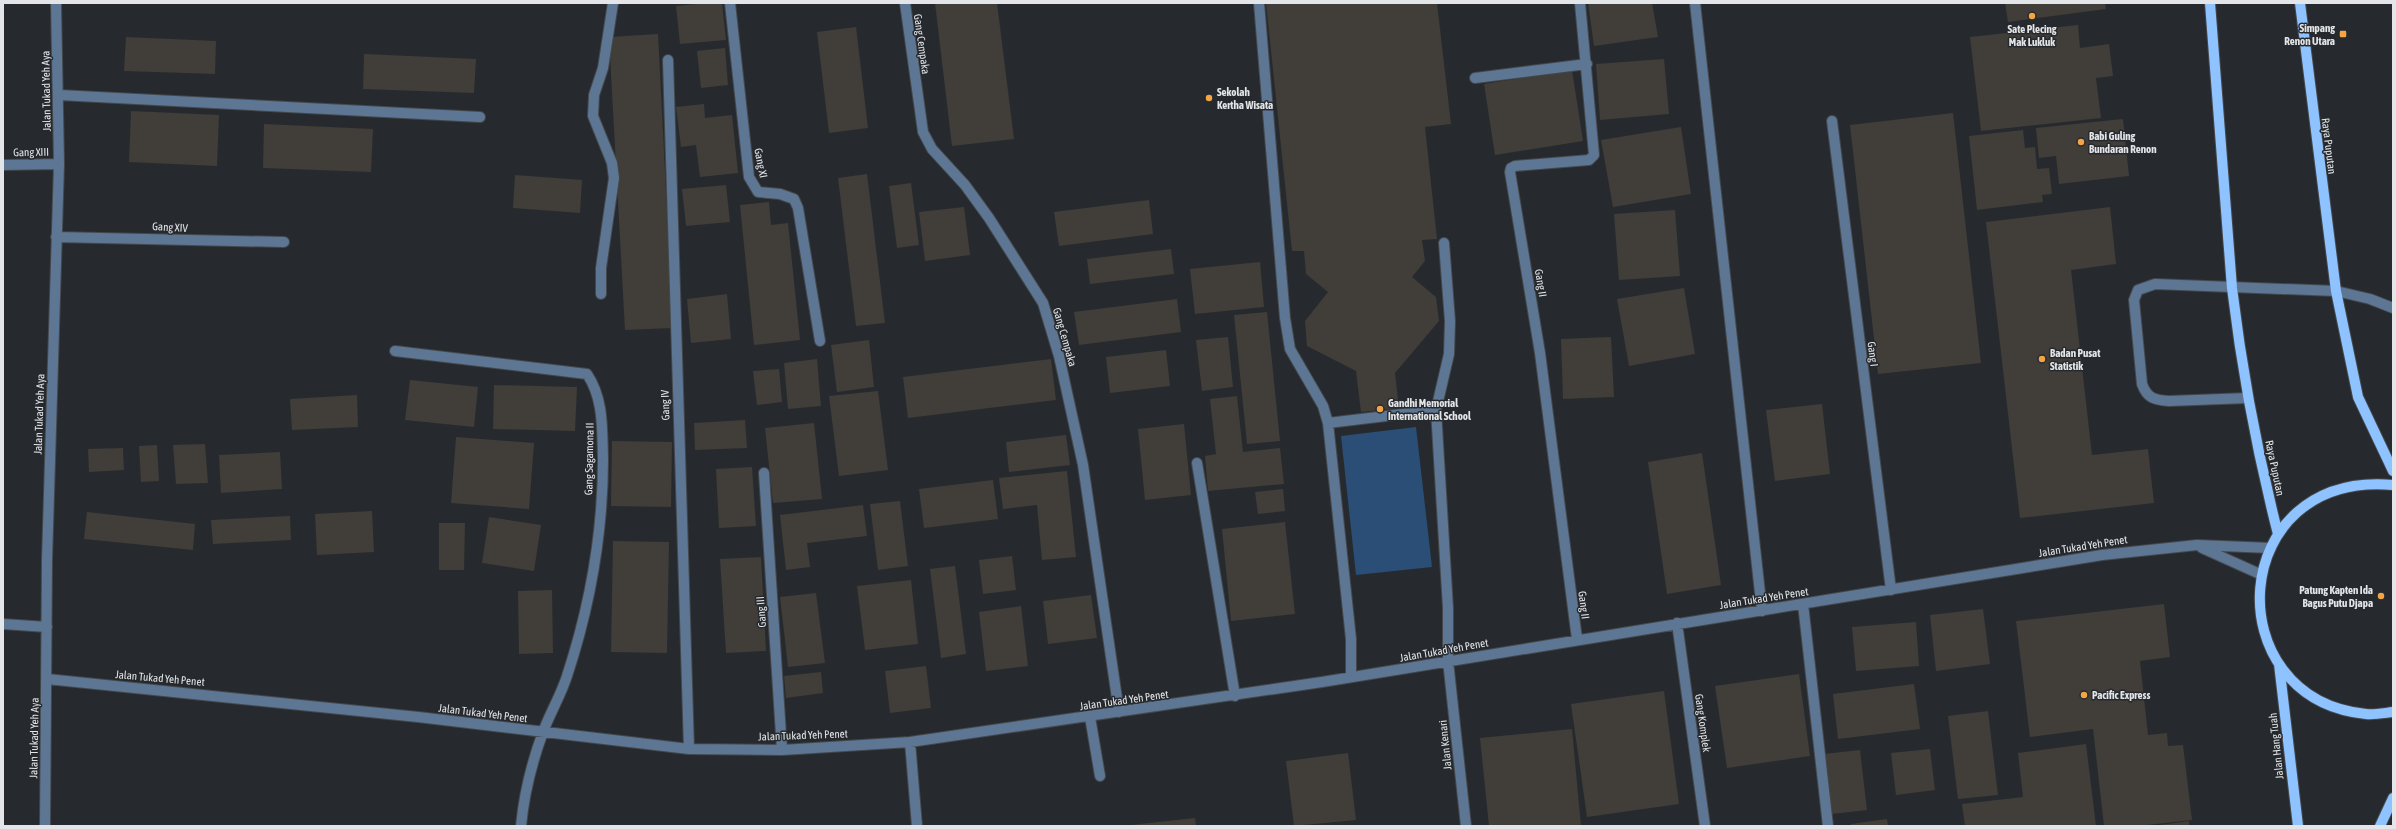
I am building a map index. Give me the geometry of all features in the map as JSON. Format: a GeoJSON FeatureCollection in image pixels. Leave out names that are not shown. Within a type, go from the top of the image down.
{"type":"FeatureCollection","features":[{"type":"Feature","properties":{"kind":"main road","name":"Raya Puputan"},"geometry":{"type":"LineString","coordinates":[[2210,3],[2232,288],[2248,398],[2264,479],[2278,534]]}},
{"type":"Feature","properties":{"kind":"main road","name":"Raya Puputan"},"geometry":{"type":"LineString","coordinates":[[2300,3],[2336,292],[2358,397],[2393,472]]}},
{"type":"Feature","properties":{"kind":"main road"},"geometry":{"type":"LineString","coordinates":[[2393,485],[2371,483],[2343,487],[2324,495],[2295,515],[2278,534],[2271,548],[2264,563],[2259,589],[2260,615],[2267,640],[2279,664],[2302,689],[2332,707],[2366,714],[2393,712]]}},
{"type":"Feature","properties":{"kind":"main road","name":"Jalan Hang Tuah"},"geometry":{"type":"LineString","coordinates":[[2279,664],[2298,826]]}},
{"type":"Feature","properties":{"kind":"main road"},"geometry":{"type":"LineString","coordinates":[[2380,826],[2393,798]]}},
{"type":"Feature","properties":{"kind":"street","name":"Jalan Tukad Yeh Aya"},"geometry":{"type":"LineString","coordinates":[[45,826],[47,627],[59,164],[56,3]]}},
{"type":"Feature","properties":{"kind":"street"},"geometry":{"type":"LineString","coordinates":[[601,294],[601,268],[614,178],[612,162],[593,116],[594,95],[603,68],[613,3]]}},
{"type":"Feature","properties":{"kind":"street","name":"Gang XI"},"geometry":{"type":"LineString","coordinates":[[730,3],[750,177],[758,192],[780,194],[794,199],[798,208],[820,341]]}},
{"type":"Feature","properties":{"kind":"street","name":"Gang Cempaka"},"geometry":{"type":"LineString","coordinates":[[905,3],[922,132],[932,149],[965,185],[989,218],[1043,303],[1059,356],[1083,465],[1120,712]]}},
{"type":"Feature","properties":{"kind":"street"},"geometry":{"type":"LineString","coordinates":[[1259,3],[1290,348],[1323,406],[1328,423],[1351,639],[1351,677]]}},
{"type":"Feature","properties":{"kind":"street","name":"Gang II"},"geometry":{"type":"LineString","coordinates":[[1577,639],[1540,353],[1510,172],[1511,168],[1515,166],[1589,160],[1594,155],[1587,64],[1580,3]]}},
{"type":"Feature","properties":{"kind":"street"},"geometry":{"type":"LineString","coordinates":[[1694,3],[1762,611]]}},
{"type":"Feature","properties":{"kind":"street","name":"Gang IV"},"geometry":{"type":"LineString","coordinates":[[668,60],[689,749]]}},
{"type":"Feature","properties":{"kind":"street"},"geometry":{"type":"LineString","coordinates":[[1475,78],[1587,64]]}},
{"type":"Feature","properties":{"kind":"street"},"geometry":{"type":"LineString","coordinates":[[58,95],[480,117]]}},
{"type":"Feature","properties":{"kind":"street","name":"Gang I"},"geometry":{"type":"LineString","coordinates":[[1832,121],[1891,590]]}},
{"type":"Feature","properties":{"kind":"street","name":"Gang XIII"},"geometry":{"type":"LineString","coordinates":[[3,165],[59,164]]}},
{"type":"Feature","properties":{"kind":"street","name":"Gang XIV"},"geometry":{"type":"LineString","coordinates":[[56,237],[284,242]]}},
{"type":"Feature","properties":{"kind":"street","name":"Jalan Kenari"},"geometry":{"type":"LineString","coordinates":[[1444,243],[1450,321],[1449,354],[1436,410],[1448,608],[1448,661],[1466,826]]}},
{"type":"Feature","properties":{"kind":"street"},"geometry":{"type":"LineString","coordinates":[[2248,398],[2155,400],[2146,394],[2142,384],[2134,300],[2138,290],[2155,284],[2336,292],[2370,299],[2393,308]]}},
{"type":"Feature","properties":{"kind":"street","name":"Gang Sagamona II"},"geometry":{"type":"LineString","coordinates":[[396,352],[587,374],[596,387],[602,424],[603,473],[594,578],[567,678],[543,732],[527,783],[522,826]]}},
{"type":"Feature","properties":{"kind":"street"},"geometry":{"type":"LineString","coordinates":[[1328,423],[1436,410]]}},
{"type":"Feature","properties":{"kind":"street"},"geometry":{"type":"LineString","coordinates":[[1197,463],[1236,696]]}},
{"type":"Feature","properties":{"kind":"street","name":"Gang III"},"geometry":{"type":"LineString","coordinates":[[764,473],[782,750]]}},
{"type":"Feature","properties":{"kind":"street"},"geometry":{"type":"LineString","coordinates":[[2197,545],[2262,575]]}},
{"type":"Feature","properties":{"kind":"street","name":"Jalan Tukad Yeh Penet"},"geometry":{"type":"LineString","coordinates":[[47,679],[241,698],[689,749],[782,750],[910,742],[1236,696],[1577,639],[1891,590],[2102,554],[2197,545],[2271,548]]}},
{"type":"Feature","properties":{"kind":"street"},"geometry":{"type":"LineString","coordinates":[[1803,604],[1828,826]]}},
{"type":"Feature","properties":{"kind":"street","name":"Gang Komplek"},"geometry":{"type":"LineString","coordinates":[[1677,623],[1705,826]]}},
{"type":"Feature","properties":{"kind":"street"},"geometry":{"type":"LineString","coordinates":[[3,624],[47,627]]}},
{"type":"Feature","properties":{"kind":"street"},"geometry":{"type":"LineString","coordinates":[[1090,716],[1100,776]]}},
{"type":"Feature","properties":{"kind":"street"},"geometry":{"type":"LineString","coordinates":[[910,742],[917,826]]}},
{"type":"Feature","properties":{"kind":"shaded area"},"geometry":{"type":"Polygon","coordinates":[[[1416,427],[1432,567],[1356,575],[1341,436],[1416,427]]]}},
{"type":"Feature","properties":{"kind":"building"},"geometry":{"type":"Polygon","coordinates":[[[722,3],[726,40],[680,44],[676,6],[722,3]]]}},
{"type":"Feature","properties":{"kind":"building"},"geometry":{"type":"Polygon","coordinates":[[[935,3],[997,3],[1014,139],[952,146],[935,3]]]}},
{"type":"Feature","properties":{"kind":"building"},"geometry":{"type":"Polygon","coordinates":[[[1266,3],[1437,3],[1451,124],[1425,127],[1437,239],[1422,240],[1425,261],[1412,277],[1436,297],[1439,321],[1395,373],[1399,408],[1361,412],[1356,371],[1307,346],[1305,321],[1328,292],[1306,274],[1304,251],[1292,251],[1266,3]]]}},
{"type":"Feature","properties":{"kind":"building"},"geometry":{"type":"Polygon","coordinates":[[[1588,3],[1652,3],[1658,37],[1594,46],[1588,3]]]}},
{"type":"Feature","properties":{"kind":"building","name":"Sate Plecing Mak Lukluk"},"geometry":{"type":"Polygon","coordinates":[[[2005,3],[2105,3],[2106,9],[2008,22],[2005,3]]]}},
{"type":"Feature","properties":{"kind":"building"},"geometry":{"type":"Polygon","coordinates":[[[2078,25],[2080,48],[2109,44],[2113,76],[2096,78],[2101,118],[1981,131],[1970,37],[2078,25]]]}},
{"type":"Feature","properties":{"kind":"building"},"geometry":{"type":"Polygon","coordinates":[[[856,27],[868,128],[829,133],[817,32],[856,27]]]}},
{"type":"Feature","properties":{"kind":"building"},"geometry":{"type":"Polygon","coordinates":[[[658,34],[673,328],[625,330],[609,37],[658,34]]]}},
{"type":"Feature","properties":{"kind":"building"},"geometry":{"type":"Polygon","coordinates":[[[126,37],[216,41],[215,74],[124,71],[126,37]]]}},
{"type":"Feature","properties":{"kind":"building"},"geometry":{"type":"Polygon","coordinates":[[[725,48],[728,85],[701,88],[697,51],[725,48]]]}},
{"type":"Feature","properties":{"kind":"building"},"geometry":{"type":"Polygon","coordinates":[[[364,54],[476,59],[474,93],[363,89],[364,54]]]}},
{"type":"Feature","properties":{"kind":"building"},"geometry":{"type":"Polygon","coordinates":[[[1664,59],[1669,114],[1600,120],[1596,64],[1664,59]]]}},
{"type":"Feature","properties":{"kind":"building"},"geometry":{"type":"Polygon","coordinates":[[[1572,70],[1583,141],[1495,155],[1484,84],[1572,70]]]}},
{"type":"Feature","properties":{"kind":"building"},"geometry":{"type":"Polygon","coordinates":[[[704,104],[705,118],[732,115],[738,173],[700,177],[696,145],[681,147],[676,107],[704,104]]]}},
{"type":"Feature","properties":{"kind":"building"},"geometry":{"type":"Polygon","coordinates":[[[131,111],[219,115],[217,166],[129,162],[131,111]]]}},
{"type":"Feature","properties":{"kind":"building"},"geometry":{"type":"Polygon","coordinates":[[[1953,113],[1981,363],[1878,374],[1850,125],[1953,113]]]}},
{"type":"Feature","properties":{"kind":"building","name":"Babi Guling Bundaran Renon"},"geometry":{"type":"Polygon","coordinates":[[[2123,119],[2129,176],[2059,184],[2056,156],[2039,158],[2036,128],[2123,119]]]}},
{"type":"Feature","properties":{"kind":"building"},"geometry":{"type":"Polygon","coordinates":[[[264,124],[373,129],[371,172],[263,168],[264,124]]]}},
{"type":"Feature","properties":{"kind":"building"},"geometry":{"type":"Polygon","coordinates":[[[1681,127],[1691,194],[1613,207],[1601,140],[1681,127]]]}},
{"type":"Feature","properties":{"kind":"building"},"geometry":{"type":"Polygon","coordinates":[[[2023,130],[2025,148],[2035,147],[2037,169],[2049,168],[2052,194],[2042,195],[2043,202],[1977,210],[1969,136],[2023,130]]]}},
{"type":"Feature","properties":{"kind":"building"},"geometry":{"type":"Polygon","coordinates":[[[867,174],[885,323],[856,326],[838,178],[867,174]]]}},
{"type":"Feature","properties":{"kind":"building"},"geometry":{"type":"Polygon","coordinates":[[[515,175],[582,180],[580,213],[513,208],[515,175]]]}},
{"type":"Feature","properties":{"kind":"building"},"geometry":{"type":"Polygon","coordinates":[[[911,183],[919,245],[897,248],[889,186],[911,183]]]}},
{"type":"Feature","properties":{"kind":"building"},"geometry":{"type":"Polygon","coordinates":[[[726,185],[730,222],[686,226],[682,189],[726,185]]]}},
{"type":"Feature","properties":{"kind":"building"},"geometry":{"type":"Polygon","coordinates":[[[1149,200],[1153,234],[1059,246],[1054,212],[1149,200]]]}},
{"type":"Feature","properties":{"kind":"building"},"geometry":{"type":"Polygon","coordinates":[[[769,202],[771,225],[788,223],[800,340],[754,345],[740,205],[769,202]]]}},
{"type":"Feature","properties":{"kind":"building"},"geometry":{"type":"Polygon","coordinates":[[[964,207],[970,255],[925,261],[919,212],[964,207]]]}},
{"type":"Feature","properties":{"kind":"building","name":"Badan Pusat Statistik"},"geometry":{"type":"Polygon","coordinates":[[[2110,207],[2116,264],[2071,270],[2092,455],[2148,449],[2154,503],[2020,518],[1986,222],[2110,207]]]}},
{"type":"Feature","properties":{"kind":"building"},"geometry":{"type":"Polygon","coordinates":[[[1675,210],[1680,276],[1619,280],[1614,214],[1675,210]]]}},
{"type":"Feature","properties":{"kind":"building"},"geometry":{"type":"Polygon","coordinates":[[[1171,249],[1174,274],[1090,284],[1087,259],[1171,249]]]}},
{"type":"Feature","properties":{"kind":"building"},"geometry":{"type":"Polygon","coordinates":[[[1260,262],[1264,307],[1195,314],[1190,269],[1260,262]]]}},
{"type":"Feature","properties":{"kind":"building"},"geometry":{"type":"Polygon","coordinates":[[[1684,288],[1695,354],[1629,366],[1617,299],[1684,288]]]}},
{"type":"Feature","properties":{"kind":"building"},"geometry":{"type":"Polygon","coordinates":[[[727,294],[731,339],[691,343],[687,299],[727,294]]]}},
{"type":"Feature","properties":{"kind":"building"},"geometry":{"type":"Polygon","coordinates":[[[1177,299],[1181,332],[1079,345],[1074,312],[1177,299]]]}},
{"type":"Feature","properties":{"kind":"building"},"geometry":{"type":"Polygon","coordinates":[[[1267,312],[1280,441],[1247,444],[1234,315],[1267,312]]]}},
{"type":"Feature","properties":{"kind":"building"},"geometry":{"type":"Polygon","coordinates":[[[1228,337],[1233,387],[1202,391],[1196,340],[1228,337]]]}},
{"type":"Feature","properties":{"kind":"building"},"geometry":{"type":"Polygon","coordinates":[[[1611,337],[1614,397],[1563,399],[1561,339],[1611,337]]]}},
{"type":"Feature","properties":{"kind":"building"},"geometry":{"type":"Polygon","coordinates":[[[869,340],[874,387],[837,392],[831,345],[869,340]]]}},
{"type":"Feature","properties":{"kind":"building"},"geometry":{"type":"Polygon","coordinates":[[[1166,350],[1170,386],[1110,393],[1106,357],[1166,350]]]}},
{"type":"Feature","properties":{"kind":"building"},"geometry":{"type":"Polygon","coordinates":[[[817,359],[821,406],[788,409],[784,363],[817,359]]]}},
{"type":"Feature","properties":{"kind":"building"},"geometry":{"type":"Polygon","coordinates":[[[1051,359],[1056,400],[908,418],[903,377],[1051,359]]]}},
{"type":"Feature","properties":{"kind":"building"},"geometry":{"type":"Polygon","coordinates":[[[779,369],[782,402],[757,405],[753,371],[779,369]]]}},
{"type":"Feature","properties":{"kind":"building"},"geometry":{"type":"Polygon","coordinates":[[[410,380],[478,387],[474,427],[405,420],[410,380]]]}},
{"type":"Feature","properties":{"kind":"building"},"geometry":{"type":"Polygon","coordinates":[[[494,385],[577,387],[575,431],[493,429],[494,385]]]}},
{"type":"Feature","properties":{"kind":"building"},"geometry":{"type":"Polygon","coordinates":[[[878,391],[888,470],[839,476],[829,396],[878,391]]]}},
{"type":"Feature","properties":{"kind":"building"},"geometry":{"type":"Polygon","coordinates":[[[357,395],[358,427],[292,430],[290,399],[357,395]]]}},
{"type":"Feature","properties":{"kind":"building"},"geometry":{"type":"Polygon","coordinates":[[[1237,396],[1243,452],[1280,448],[1284,484],[1208,491],[1205,456],[1216,454],[1210,399],[1237,396]]]}},
{"type":"Feature","properties":{"kind":"building"},"geometry":{"type":"Polygon","coordinates":[[[1822,404],[1830,474],[1775,481],[1766,410],[1822,404]]]}},
{"type":"Feature","properties":{"kind":"building"},"geometry":{"type":"Polygon","coordinates":[[[745,420],[747,448],[695,450],[694,423],[745,420]]]}},
{"type":"Feature","properties":{"kind":"building"},"geometry":{"type":"Polygon","coordinates":[[[814,423],[822,499],[773,503],[765,428],[814,423]]]}},
{"type":"Feature","properties":{"kind":"building"},"geometry":{"type":"Polygon","coordinates":[[[1184,424],[1191,495],[1145,500],[1138,429],[1184,424]]]}},
{"type":"Feature","properties":{"kind":"building"},"geometry":{"type":"Polygon","coordinates":[[[1066,435],[1070,465],[1009,472],[1006,442],[1066,435]]]}},
{"type":"Feature","properties":{"kind":"building"},"geometry":{"type":"Polygon","coordinates":[[[456,437],[534,443],[529,509],[451,503],[456,437]]]}},
{"type":"Feature","properties":{"kind":"building"},"geometry":{"type":"Polygon","coordinates":[[[612,441],[672,442],[671,507],[611,506],[612,441]]]}},
{"type":"Feature","properties":{"kind":"building"},"geometry":{"type":"Polygon","coordinates":[[[205,444],[208,483],[176,484],[173,445],[205,444]]]}},
{"type":"Feature","properties":{"kind":"building"},"geometry":{"type":"Polygon","coordinates":[[[157,445],[159,481],[141,482],[139,446],[157,445]]]}},
{"type":"Feature","properties":{"kind":"building"},"geometry":{"type":"Polygon","coordinates":[[[123,448],[124,470],[89,472],[88,449],[123,448]]]}},
{"type":"Feature","properties":{"kind":"building"},"geometry":{"type":"Polygon","coordinates":[[[280,452],[282,489],[221,493],[219,455],[280,452]]]}},
{"type":"Feature","properties":{"kind":"building"},"geometry":{"type":"Polygon","coordinates":[[[1702,453],[1721,585],[1667,594],[1648,462],[1702,453]]]}},
{"type":"Feature","properties":{"kind":"building"},"geometry":{"type":"Polygon","coordinates":[[[752,467],[756,526],[719,528],[716,469],[752,467]]]}},
{"type":"Feature","properties":{"kind":"building"},"geometry":{"type":"Polygon","coordinates":[[[1067,471],[1076,557],[1042,560],[1037,505],[1003,509],[999,478],[1067,471]]]}},
{"type":"Feature","properties":{"kind":"building"},"geometry":{"type":"Polygon","coordinates":[[[993,480],[998,519],[924,528],[919,489],[993,480]]]}},
{"type":"Feature","properties":{"kind":"building"},"geometry":{"type":"Polygon","coordinates":[[[1283,489],[1285,511],[1258,514],[1255,492],[1283,489]]]}},
{"type":"Feature","properties":{"kind":"building"},"geometry":{"type":"Polygon","coordinates":[[[900,501],[908,566],[878,570],[870,504],[900,501]]]}},
{"type":"Feature","properties":{"kind":"building"},"geometry":{"type":"Polygon","coordinates":[[[863,505],[867,536],[807,543],[810,567],[786,570],[780,515],[863,505]]]}},
{"type":"Feature","properties":{"kind":"building"},"geometry":{"type":"Polygon","coordinates":[[[372,511],[374,552],[317,555],[315,514],[372,511]]]}},
{"type":"Feature","properties":{"kind":"building"},"geometry":{"type":"Polygon","coordinates":[[[87,512],[195,524],[193,550],[84,539],[87,512]]]}},
{"type":"Feature","properties":{"kind":"building"},"geometry":{"type":"Polygon","coordinates":[[[290,516],[291,540],[213,544],[211,520],[290,516]]]}},
{"type":"Feature","properties":{"kind":"building"},"geometry":{"type":"Polygon","coordinates":[[[489,517],[541,525],[534,571],[482,563],[489,517]]]}},
{"type":"Feature","properties":{"kind":"building"},"geometry":{"type":"Polygon","coordinates":[[[1285,522],[1295,614],[1231,621],[1222,529],[1285,522]]]}},
{"type":"Feature","properties":{"kind":"building"},"geometry":{"type":"Polygon","coordinates":[[[439,523],[465,523],[464,570],[439,570],[439,523]]]}},
{"type":"Feature","properties":{"kind":"building"},"geometry":{"type":"Polygon","coordinates":[[[613,541],[669,542],[667,653],[611,652],[613,541]]]}},
{"type":"Feature","properties":{"kind":"building"},"geometry":{"type":"Polygon","coordinates":[[[1012,556],[1016,590],[983,594],[979,560],[1012,556]]]}},
{"type":"Feature","properties":{"kind":"building"},"geometry":{"type":"Polygon","coordinates":[[[761,557],[766,651],[726,653],[720,559],[761,557]]]}},
{"type":"Feature","properties":{"kind":"building"},"geometry":{"type":"Polygon","coordinates":[[[955,566],[966,654],[941,658],[930,569],[955,566]]]}},
{"type":"Feature","properties":{"kind":"building"},"geometry":{"type":"Polygon","coordinates":[[[911,580],[918,644],[865,650],[857,586],[911,580]]]}},
{"type":"Feature","properties":{"kind":"building"},"geometry":{"type":"Polygon","coordinates":[[[552,590],[553,653],[519,654],[518,591],[552,590]]]}},
{"type":"Feature","properties":{"kind":"building"},"geometry":{"type":"Polygon","coordinates":[[[816,593],[825,663],[788,667],[780,597],[816,593]]]}},
{"type":"Feature","properties":{"kind":"building"},"geometry":{"type":"Polygon","coordinates":[[[1091,595],[1097,638],[1048,644],[1043,601],[1091,595]]]}},
{"type":"Feature","properties":{"kind":"building","name":"Pacific Express"},"geometry":{"type":"Polygon","coordinates":[[[2164,604],[2170,657],[2140,661],[2148,735],[2167,733],[2168,746],[2183,745],[2192,820],[2138,826],[2104,826],[2093,729],[2030,737],[2016,621],[2164,604]]]}},
{"type":"Feature","properties":{"kind":"building"},"geometry":{"type":"Polygon","coordinates":[[[1021,606],[1028,666],[986,671],[979,612],[1021,606]]]}},
{"type":"Feature","properties":{"kind":"building"},"geometry":{"type":"Polygon","coordinates":[[[1983,609],[1990,664],[1936,671],[1930,615],[1983,609]]]}},
{"type":"Feature","properties":{"kind":"building"},"geometry":{"type":"Polygon","coordinates":[[[1916,622],[1919,666],[1856,671],[1852,627],[1916,622]]]}},
{"type":"Feature","properties":{"kind":"building"},"geometry":{"type":"Polygon","coordinates":[[[926,666],[931,708],[890,713],[885,671],[926,666]]]}},
{"type":"Feature","properties":{"kind":"building"},"geometry":{"type":"Polygon","coordinates":[[[821,672],[823,693],[786,698],[784,676],[821,672]]]}},
{"type":"Feature","properties":{"kind":"building"},"geometry":{"type":"Polygon","coordinates":[[[1799,674],[1810,756],[1727,768],[1715,686],[1799,674]]]}},
{"type":"Feature","properties":{"kind":"building"},"geometry":{"type":"Polygon","coordinates":[[[1914,684],[1920,729],[1838,739],[1833,694],[1914,684]]]}},
{"type":"Feature","properties":{"kind":"building"},"geometry":{"type":"Polygon","coordinates":[[[1664,691],[1679,804],[1587,817],[1571,704],[1664,691]]]}},
{"type":"Feature","properties":{"kind":"building"},"geometry":{"type":"Polygon","coordinates":[[[1988,711],[1998,795],[1958,799],[1948,716],[1988,711]]]}},
{"type":"Feature","properties":{"kind":"building"},"geometry":{"type":"Polygon","coordinates":[[[1572,729],[1581,826],[1489,826],[1480,738],[1572,729]]]}},
{"type":"Feature","properties":{"kind":"building"},"geometry":{"type":"Polygon","coordinates":[[[2086,744],[2096,826],[1965,826],[1962,804],[2023,797],[2018,753],[2086,744]]]}},
{"type":"Feature","properties":{"kind":"building"},"geometry":{"type":"Polygon","coordinates":[[[1930,749],[1935,790],[1896,795],[1891,753],[1930,749]]]}},
{"type":"Feature","properties":{"kind":"building"},"geometry":{"type":"Polygon","coordinates":[[[1860,750],[1867,810],[1832,814],[1824,754],[1860,750]]]}},
{"type":"Feature","properties":{"kind":"building"},"geometry":{"type":"Polygon","coordinates":[[[1348,753],[1356,820],[1294,826],[1286,761],[1348,753]]]}},
{"type":"Feature","properties":{"kind":"building"},"geometry":{"type":"Polygon","coordinates":[[[1195,818],[1196,826],[1131,826],[1131,825],[1195,818]]]}},
{"type":"Feature","properties":{"kind":"building"},"geometry":{"type":"Polygon","coordinates":[[[1887,819],[1888,826],[1851,826],[1851,824],[1887,819]]]}},
{"type":"Feature","properties":{"kind":"building"},"geometry":{"type":"Polygon","coordinates":[[[2189,821],[2189,826],[2160,826],[2160,825],[2189,821]]]}},
{"type":"Feature","properties":{"kind":"place","name":"Sate Plecing Mak Lukluk"},"geometry":{"type":"Point","coordinates":[2032,16]}},
{"type":"Feature","properties":{"kind":"place","name":"Simpang Renon Utara"},"geometry":{"type":"Point","coordinates":[2343,34]}},
{"type":"Feature","properties":{"kind":"place","name":"Sekolah Kertha Wisata"},"geometry":{"type":"Point","coordinates":[1209,98]}},
{"type":"Feature","properties":{"kind":"place","name":"Babi Guling Bundaran Renon"},"geometry":{"type":"Point","coordinates":[2081,142]}},
{"type":"Feature","properties":{"kind":"place","name":"Badan Pusat Statistik"},"geometry":{"type":"Point","coordinates":[2042,359]}},
{"type":"Feature","properties":{"kind":"place","name":"Gandhi Memorial International School"},"geometry":{"type":"Point","coordinates":[1380,409]}},
{"type":"Feature","properties":{"kind":"place","name":"Patung Kapten Ida Bagus Putu Djapa"},"geometry":{"type":"Point","coordinates":[2381,596]}},
{"type":"Feature","properties":{"kind":"place","name":"Pacific Express"},"geometry":{"type":"Point","coordinates":[2084,695]}}]}
